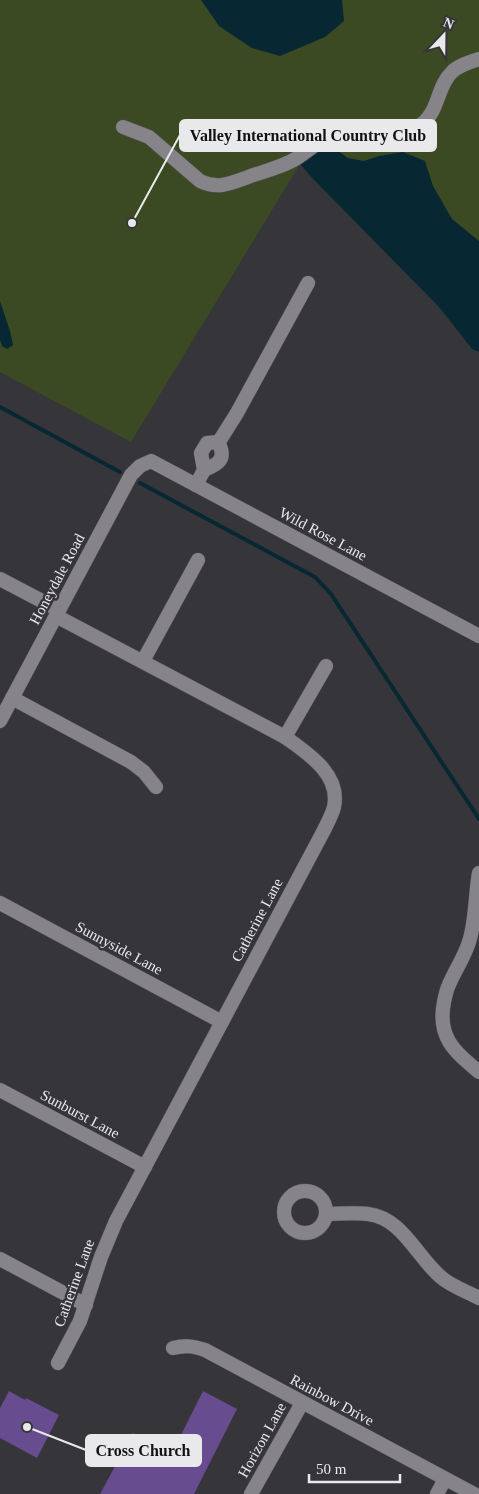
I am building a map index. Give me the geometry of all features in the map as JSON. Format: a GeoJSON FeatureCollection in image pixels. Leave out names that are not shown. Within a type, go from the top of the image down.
{"type":"FeatureCollection","features":[{"type":"Feature","properties":{"kind":"street"},"geometry":{"type":"LineString","coordinates":[[123,127],[148,137],[200,181],[208,185],[225,185],[296,159],[330,136],[355,133],[395,133],[415,128],[430,115],[444,83],[453,70],[479,59]]}},
{"type":"Feature","properties":{"kind":"street"},"geometry":{"type":"LineString","coordinates":[[196,485],[204,470],[216,465],[223,454],[218,442],[237,414],[308,283]]}},
{"type":"Feature","properties":{"kind":"street","name":"Wild Rose Lane"},"geometry":{"type":"LineString","coordinates":[[151,461],[479,636]]}},
{"type":"Feature","properties":{"kind":"street","name":"Honeydale Road"},"geometry":{"type":"LineString","coordinates":[[0,721],[131,475],[140,466],[151,461]]}},
{"type":"Feature","properties":{"kind":"street"},"geometry":{"type":"LineString","coordinates":[[143,661],[198,560]]}},
{"type":"Feature","properties":{"kind":"street","name":"Catherine Lane"},"geometry":{"type":"LineString","coordinates":[[0,578],[143,661],[285,737],[315,759],[331,781],[335,793],[334,806],[323,832],[116,1221],[108,1238],[80,1321],[58,1363]]}},
{"type":"Feature","properties":{"kind":"street"},"geometry":{"type":"LineString","coordinates":[[285,737],[326,666]]}},
{"type":"Feature","properties":{"kind":"street"},"geometry":{"type":"LineString","coordinates":[[12,698],[131,762],[144,772],[156,787]]}},
{"type":"Feature","properties":{"kind":"street"},"geometry":{"type":"LineString","coordinates":[[479,873],[470,938],[447,988],[442,1013],[442,1024],[450,1044],[479,1072]]}},
{"type":"Feature","properties":{"kind":"street","name":"Sunnyside Lane"},"geometry":{"type":"LineString","coordinates":[[0,903],[222,1022]]}},
{"type":"Feature","properties":{"kind":"street","name":"Sunburst Lane"},"geometry":{"type":"LineString","coordinates":[[0,1090],[145,1167]]}},
{"type":"Feature","properties":{"kind":"street"},"geometry":{"type":"LineString","coordinates":[[326,1214],[368,1214],[385,1220],[399,1229],[443,1280],[479,1298]]}},
{"type":"Feature","properties":{"kind":"street"},"geometry":{"type":"LineString","coordinates":[[0,1259],[86,1305]]}},
{"type":"Feature","properties":{"kind":"street","name":"Rainbow Drive"},"geometry":{"type":"LineString","coordinates":[[173,1348],[193,1346],[204,1350],[474,1494]]}},
{"type":"Feature","properties":{"kind":"street","name":"Horizon Lane"},"geometry":{"type":"LineString","coordinates":[[251,1494],[302,1402]]}},
{"type":"Feature","properties":{"kind":"street"},"geometry":{"type":"LineString","coordinates":[[437,1494],[446,1479]]}},
{"type":"Feature","properties":{"kind":"green space"},"geometry":{"type":"Polygon","coordinates":[[[0,0],[479,0],[479,352],[472,349],[439,307],[300,164],[131,442],[0,372],[0,0]]]}},
{"type":"Feature","properties":{"kind":"water"},"geometry":{"type":"Polygon","coordinates":[[[201,0],[342,0],[344,21],[325,37],[280,56],[252,48],[219,26],[201,0]]]}},
{"type":"Feature","properties":{"kind":"water"},"geometry":{"type":"Polygon","coordinates":[[[331,146],[348,158],[364,161],[403,152],[425,161],[433,186],[452,219],[479,241],[479,352],[472,349],[439,307],[300,164],[315,152],[331,146]]]}},
{"type":"Feature","properties":{"kind":"water"},"geometry":{"type":"Polygon","coordinates":[[[0,301],[13,345],[7,349],[2,346],[0,340],[0,301]]]}},
{"type":"Feature","properties":{"kind":"building"},"geometry":{"type":"Polygon","coordinates":[[[9,1391],[59,1415],[37,1458],[0,1438],[0,1408],[9,1391]]]}},
{"type":"Feature","properties":{"kind":"building"},"geometry":{"type":"Polygon","coordinates":[[[203,1391],[237,1409],[194,1494],[100,1494],[133,1433],[172,1453],[203,1391]]]}},
{"type":"Feature","properties":{"kind":"waterway"},"geometry":{"type":"LineString","coordinates":[[0,407],[120,472]]}},
{"type":"Feature","properties":{"kind":"waterway"},"geometry":{"type":"LineString","coordinates":[[140,483],[315,577],[331,594],[479,819]]}},
{"type":"Feature","properties":{"kind":"place","name":"Valley International Country Club"},"geometry":{"type":"Point","coordinates":[132,223]}},
{"type":"Feature","properties":{"kind":"place","name":"Cross Church"},"geometry":{"type":"Point","coordinates":[27,1427]}}]}
